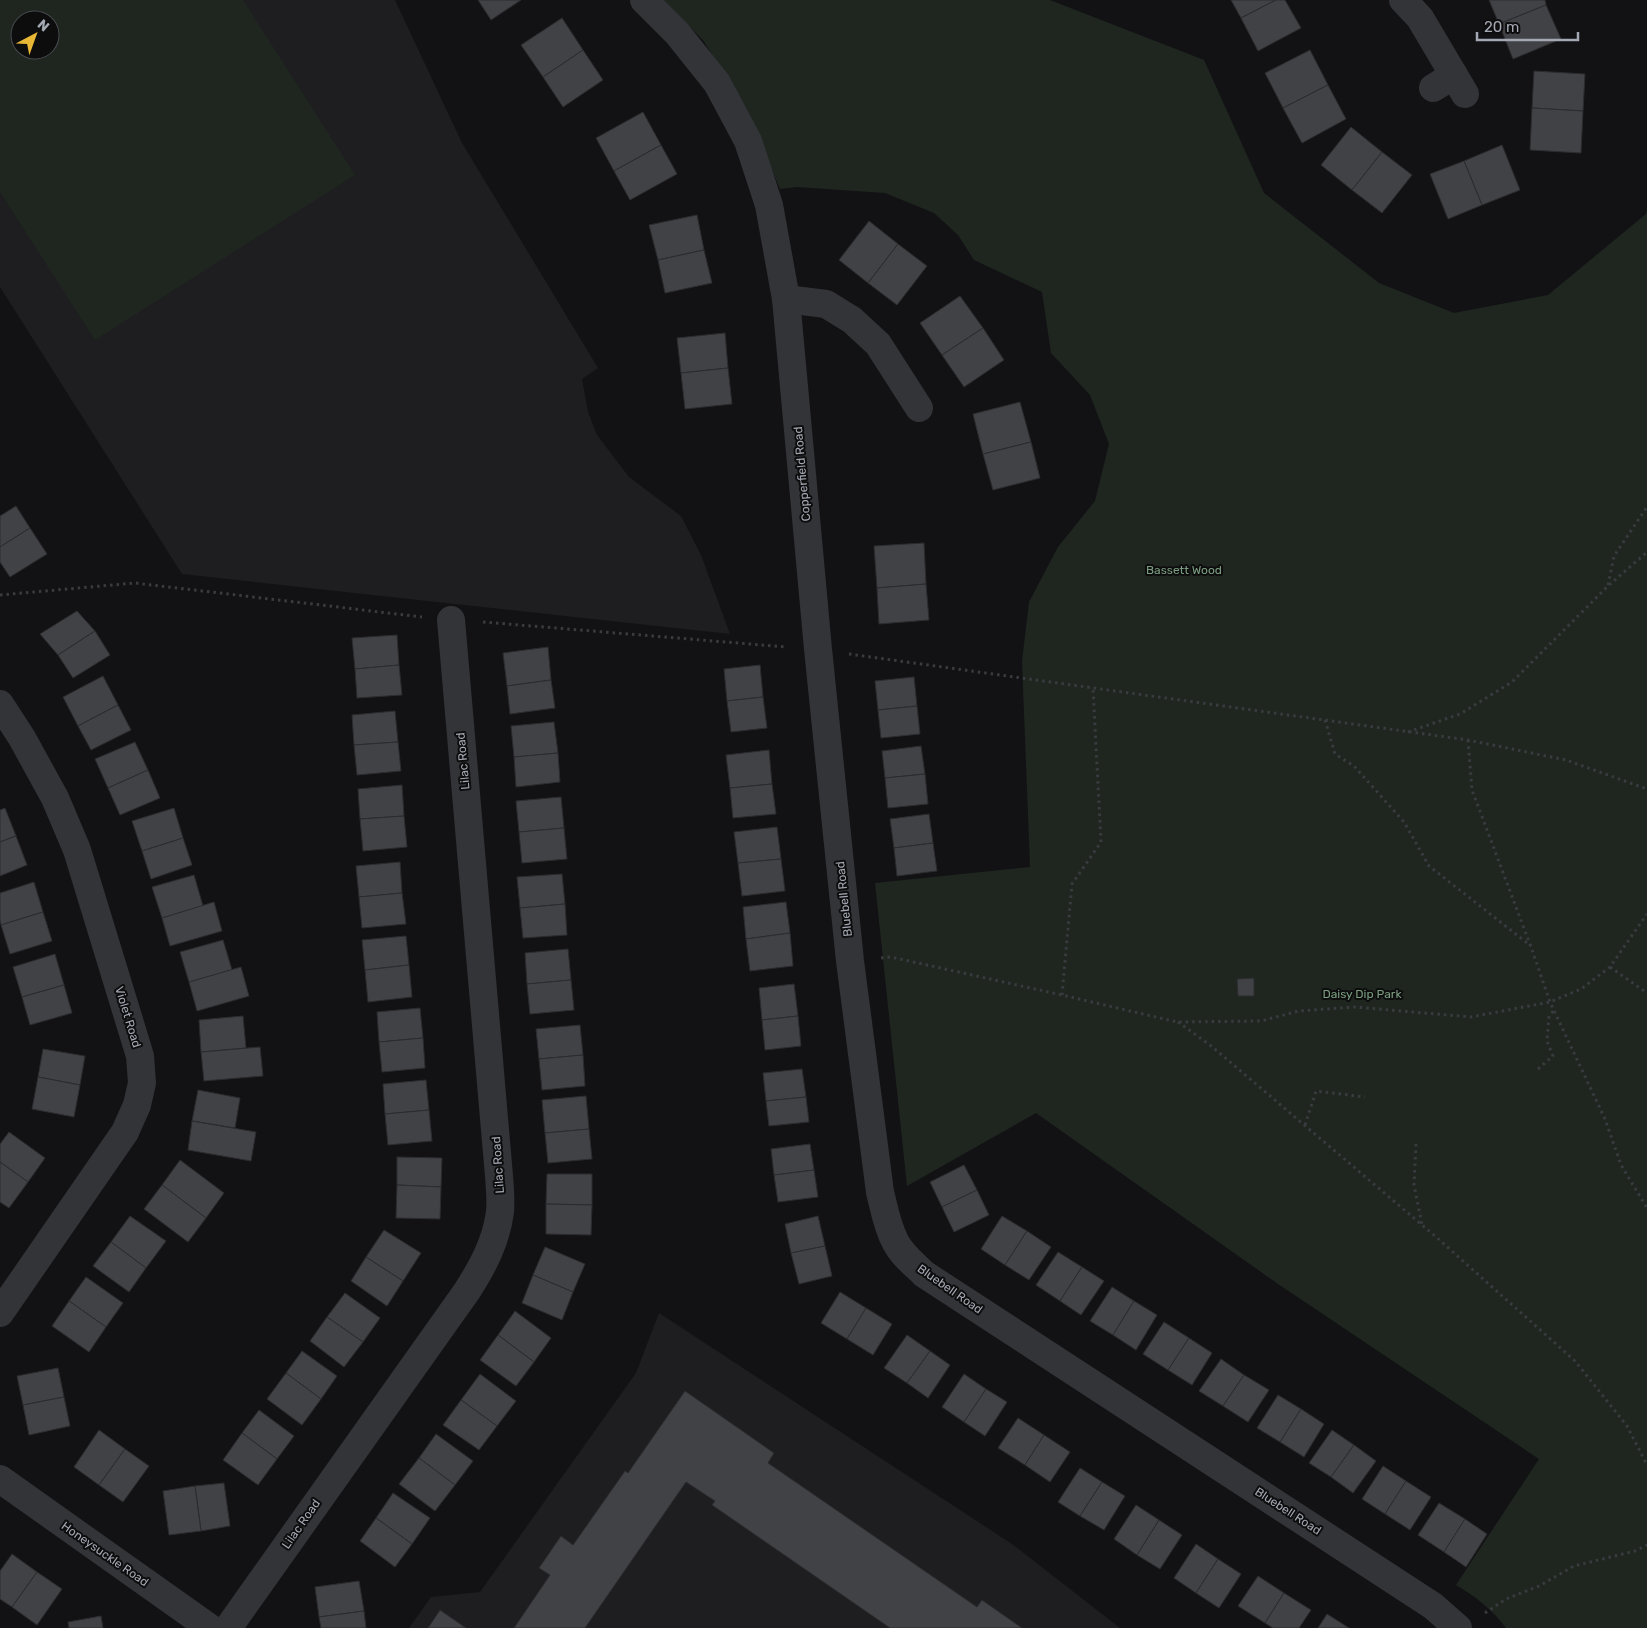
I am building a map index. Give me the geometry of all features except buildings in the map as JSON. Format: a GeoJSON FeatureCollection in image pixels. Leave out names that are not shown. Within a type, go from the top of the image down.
{"type":"FeatureCollection","features":[{"type":"Feature","properties":{"kind":"street","name":"Copperfield Road"},"geometry":{"type":"LineString","coordinates":[[644,0],[677,33],[717,83],[748,141],[769,205],[786,299],[818,649]]}},
{"type":"Feature","properties":{"kind":"street"},"geometry":{"type":"LineString","coordinates":[[1403,0],[1420,18],[1451,86]]}},
{"type":"Feature","properties":{"kind":"street"},"geometry":{"type":"LineString","coordinates":[[786,299],[826,304],[852,320],[878,344],[920,408]]}},
{"type":"Feature","properties":{"kind":"street","name":"Lilac Road"},"geometry":{"type":"LineString","coordinates":[[228,1628],[467,1292],[483,1266],[495,1238],[500,1210],[499,1176],[451,620]]}},
{"type":"Feature","properties":{"kind":"street","name":"Bluebell Road"},"geometry":{"type":"LineString","coordinates":[[818,649],[850,961],[880,1192],[886,1220],[895,1242],[907,1258],[924,1274],[1433,1606],[1458,1628]]}},
{"type":"Feature","properties":{"kind":"street","name":"Violet Road"},"geometry":{"type":"LineString","coordinates":[[0,704],[22,738],[55,798],[77,850],[140,1056],[142,1084],[138,1105],[125,1132],[0,1313]]}},
{"type":"Feature","properties":{"kind":"street","name":"Honeysuckle Road"},"geometry":{"type":"LineString","coordinates":[[0,1479],[210,1628]]}},
{"type":"Feature","properties":{"kind":"path"},"geometry":{"type":"LineString","coordinates":[[1608,586],[1614,556],[1647,507]]}},
{"type":"Feature","properties":{"kind":"path"},"geometry":{"type":"LineString","coordinates":[[1408,732],[1460,714],[1512,682],[1608,586],[1647,552]]}},
{"type":"Feature","properties":{"kind":"path"},"geometry":{"type":"LineString","coordinates":[[0,595],[135,583],[451,620],[818,649],[1468,740],[1566,760],[1647,789]]}},
{"type":"Feature","properties":{"kind":"path"},"geometry":{"type":"LineString","coordinates":[[1062,995],[1072,884],[1101,842],[1093,688]]}},
{"type":"Feature","properties":{"kind":"path"},"geometry":{"type":"LineString","coordinates":[[1326,720],[1335,754],[1354,766],[1404,822],[1429,866],[1531,947]]}},
{"type":"Feature","properties":{"kind":"path"},"geometry":{"type":"LineString","coordinates":[[1468,740],[1472,790],[1550,1002],[1605,1119],[1621,1166],[1647,1208]]}},
{"type":"Feature","properties":{"kind":"path"},"geometry":{"type":"LineString","coordinates":[[850,961],[891,957],[1177,1022],[1261,1021],[1299,1011],[1354,1007],[1471,1017],[1550,1002],[1581,989],[1610,967],[1647,914]]}},
{"type":"Feature","properties":{"kind":"path"},"geometry":{"type":"LineString","coordinates":[[1610,967],[1647,993]]}},
{"type":"Feature","properties":{"kind":"path"},"geometry":{"type":"LineString","coordinates":[[1538,1069],[1553,1056],[1547,1040],[1550,1016],[1554,1010]]}},
{"type":"Feature","properties":{"kind":"path"},"geometry":{"type":"LineString","coordinates":[[1177,1022],[1210,1044],[1422,1226],[1575,1361],[1626,1426],[1647,1465]]}},
{"type":"Feature","properties":{"kind":"path"},"geometry":{"type":"LineString","coordinates":[[1305,1125],[1316,1091],[1365,1097]]}},
{"type":"Feature","properties":{"kind":"path"},"geometry":{"type":"LineString","coordinates":[[1416,1144],[1414,1185],[1422,1226]]}},
{"type":"Feature","properties":{"kind":"path"},"geometry":{"type":"LineString","coordinates":[[1506,1599],[1539,1586],[1574,1566],[1635,1551],[1647,1546]]}},
{"type":"Feature","properties":{"kind":"shaded area"},"geometry":{"type":"Polygon","coordinates":[[[0,0],[395,0],[462,143],[598,368],[582,379],[588,412],[597,435],[629,477],[681,516],[701,555],[730,634],[182,574],[0,287],[0,0]]]}},
{"type":"Feature","properties":{"kind":"shaded area"},"geometry":{"type":"Polygon","coordinates":[[[659,1313],[1012,1544],[1120,1628],[409,1628],[431,1597],[480,1592],[636,1373],[659,1313]]]}},
{"type":"Feature","properties":{"kind":"green space"},"geometry":{"type":"Polygon","coordinates":[[[0,0],[243,0],[355,175],[95,340],[0,192],[0,0]]]}},
{"type":"Feature","properties":{"kind":"green space"},"geometry":{"type":"Polygon","coordinates":[[[663,0],[1050,0],[1204,60],[1264,193],[1379,283],[1454,313],[1548,295],[1646,214],[1647,209],[1647,1628],[1506,1628],[1483,1604],[1456,1585],[1539,1459],[1278,1284],[1036,1113],[907,1186],[875,883],[1030,867],[1022,661],[1029,602],[1058,547],[1095,501],[1109,444],[1090,395],[1051,353],[1042,292],[974,260],[958,235],[934,213],[885,193],[797,187],[780,189],[748,114],[703,40],[663,0]]]}},
{"type":"Feature","properties":{"kind":"park label","name":"Bassett Wood"},"geometry":{"type":"Point","coordinates":[1184,570]}},
{"type":"Feature","properties":{"kind":"park label","name":"Daisy Dip Park"},"geometry":{"type":"Point","coordinates":[1362,994]}}]}
